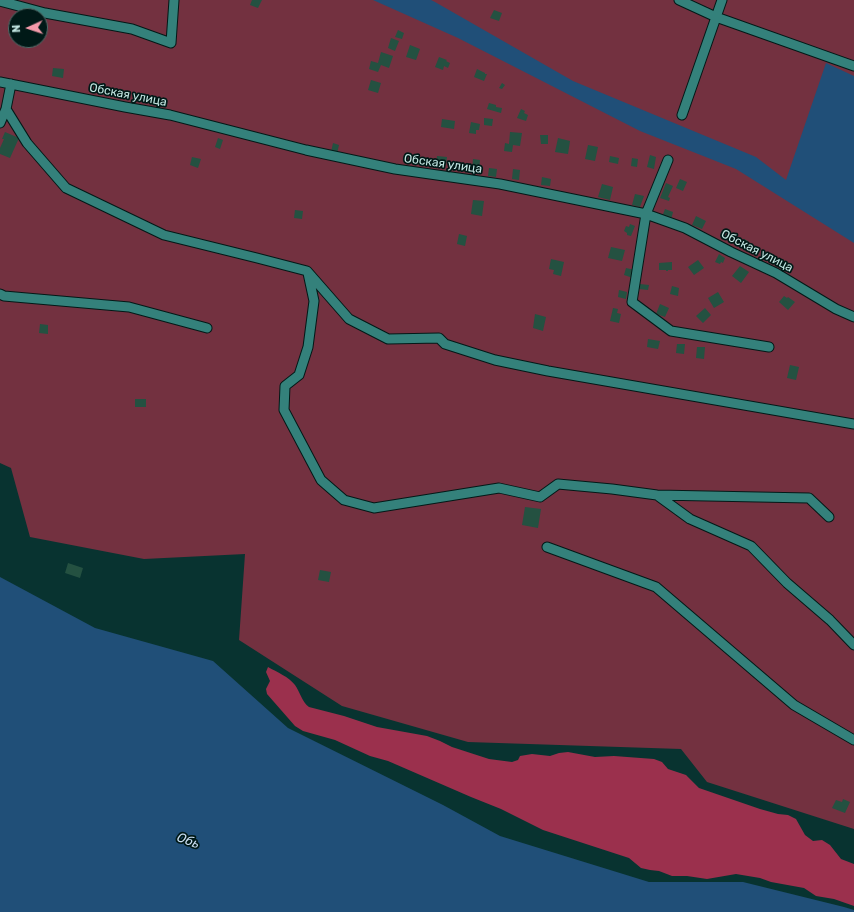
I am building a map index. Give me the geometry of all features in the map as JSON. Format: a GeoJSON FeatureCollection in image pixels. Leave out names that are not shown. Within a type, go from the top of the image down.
{"type":"FeatureCollection","features":[{"type":"Feature","properties":{"kind":"street"},"geometry":{"type":"LineString","coordinates":[[0,1],[45,13],[132,30],[171,43],[174,0]]}},
{"type":"Feature","properties":{"kind":"street"},"geometry":{"type":"LineString","coordinates":[[678,0],[716,17],[854,66]]}},
{"type":"Feature","properties":{"kind":"street"},"geometry":{"type":"LineString","coordinates":[[682,115],[722,0]]}},
{"type":"Feature","properties":{"kind":"street","name":"Обская улица"},"geometry":{"type":"LineString","coordinates":[[0,82],[170,115],[306,150],[395,169],[500,184],[646,214],[685,228],[776,273],[836,309],[854,317]]}},
{"type":"Feature","properties":{"kind":"street"},"geometry":{"type":"LineString","coordinates":[[0,123],[6,109],[11,84]]}},
{"type":"Feature","properties":{"kind":"street"},"geometry":{"type":"LineString","coordinates":[[6,109],[27,143],[66,188],[164,235],[307,271],[349,319],[388,339],[439,338],[445,344],[494,360],[854,424]]}},
{"type":"Feature","properties":{"kind":"street"},"geometry":{"type":"LineString","coordinates":[[668,160],[646,214],[632,302],[671,331],[770,347]]}},
{"type":"Feature","properties":{"kind":"street"},"geometry":{"type":"LineString","coordinates":[[307,271],[314,301],[308,347],[299,374],[285,386],[284,410],[321,480],[344,500],[374,508],[499,488],[540,497],[558,484],[657,495],[809,498],[829,517]]}},
{"type":"Feature","properties":{"kind":"street"},"geometry":{"type":"LineString","coordinates":[[0,294],[4,296],[129,307],[207,328]]}},
{"type":"Feature","properties":{"kind":"street"},"geometry":{"type":"LineString","coordinates":[[657,495],[690,519],[751,546],[787,583],[830,620],[854,645]]}},
{"type":"Feature","properties":{"kind":"street"},"geometry":{"type":"LineString","coordinates":[[547,547],[656,587],[794,705],[854,740]]}},
{"type":"Feature","properties":{"kind":"shaded area"},"geometry":{"type":"Polygon","coordinates":[[[0,0],[854,0],[854,829],[707,782],[681,749],[468,742],[342,706],[239,640],[245,554],[144,559],[30,537],[11,468],[0,463],[0,0]]]}},
{"type":"Feature","properties":{"kind":"shaded area"},"geometry":{"type":"Polygon","coordinates":[[[268,667],[290,680],[309,707],[344,716],[377,727],[427,736],[452,747],[489,759],[512,762],[518,760],[520,756],[532,754],[550,756],[568,752],[595,757],[614,756],[654,759],[662,762],[668,769],[686,775],[699,788],[760,809],[788,815],[796,819],[805,835],[813,841],[822,840],[830,845],[841,859],[854,864],[854,906],[834,899],[816,896],[804,888],[736,874],[707,879],[687,876],[672,876],[659,871],[641,868],[629,858],[543,830],[501,809],[388,761],[370,756],[335,740],[303,731],[295,726],[267,694],[266,689],[270,681],[266,672],[268,667]]]}},
{"type":"Feature","properties":{"kind":"water"},"geometry":{"type":"Polygon","coordinates":[[[373,0],[431,0],[573,81],[756,157],[786,180],[826,63],[854,76],[854,243],[736,169],[640,131],[458,38],[373,0]]]}},
{"type":"Feature","properties":{"kind":"water","name":"Обь"},"geometry":{"type":"Polygon","coordinates":[[[0,577],[95,628],[213,661],[288,728],[443,805],[500,836],[649,882],[743,882],[844,907],[854,910],[854,912],[0,912],[0,577]]]}},
{"type":"Feature","properties":{"kind":"building"},"geometry":{"type":"Polygon","coordinates":[[[252,0],[262,0],[258,8],[250,5],[252,0]]]}},
{"type":"Feature","properties":{"kind":"building"},"geometry":{"type":"Polygon","coordinates":[[[494,10],[502,13],[499,21],[490,18],[494,10]]]}},
{"type":"Feature","properties":{"kind":"building"},"geometry":{"type":"Polygon","coordinates":[[[398,30],[404,33],[402,39],[395,37],[398,30]]]}},
{"type":"Feature","properties":{"kind":"building"},"geometry":{"type":"Polygon","coordinates":[[[391,38],[399,41],[395,51],[388,48],[391,38]]]}},
{"type":"Feature","properties":{"kind":"building"},"geometry":{"type":"Polygon","coordinates":[[[410,45],[420,49],[416,60],[406,57],[410,45]]]}},
{"type":"Feature","properties":{"kind":"building"},"geometry":{"type":"Polygon","coordinates":[[[381,52],[393,56],[389,68],[381,65],[378,72],[369,69],[371,61],[378,63],[381,52]]]}},
{"type":"Feature","properties":{"kind":"building"},"geometry":{"type":"Polygon","coordinates":[[[439,57],[450,63],[448,68],[444,66],[443,70],[435,67],[439,57]]]}},
{"type":"Feature","properties":{"kind":"building"},"geometry":{"type":"Polygon","coordinates":[[[53,68],[64,69],[63,78],[52,76],[53,68]]]}},
{"type":"Feature","properties":{"kind":"building"},"geometry":{"type":"Polygon","coordinates":[[[477,69],[487,74],[484,81],[474,77],[477,69]]]}},
{"type":"Feature","properties":{"kind":"building"},"geometry":{"type":"Polygon","coordinates":[[[371,80],[381,83],[378,93],[368,90],[371,80]]]}},
{"type":"Feature","properties":{"kind":"building"},"geometry":{"type":"Polygon","coordinates":[[[502,83],[505,85],[502,89],[499,88],[502,83]]]}},
{"type":"Feature","properties":{"kind":"building"},"geometry":{"type":"Polygon","coordinates":[[[489,103],[496,105],[496,107],[502,108],[501,113],[487,109],[489,103]]]}},
{"type":"Feature","properties":{"kind":"building"},"geometry":{"type":"Polygon","coordinates":[[[521,109],[528,115],[526,121],[517,118],[521,109]]]}},
{"type":"Feature","properties":{"kind":"building"},"geometry":{"type":"Polygon","coordinates":[[[484,118],[493,119],[492,126],[484,125],[484,118]]]}},
{"type":"Feature","properties":{"kind":"building"},"geometry":{"type":"Polygon","coordinates":[[[442,119],[455,121],[454,129],[441,127],[442,119]]]}},
{"type":"Feature","properties":{"kind":"building"},"geometry":{"type":"Polygon","coordinates":[[[471,122],[480,124],[479,130],[476,130],[476,134],[469,133],[471,122]]]}},
{"type":"Feature","properties":{"kind":"building"},"geometry":{"type":"Polygon","coordinates":[[[5,132],[19,138],[10,158],[0,154],[0,148],[4,139],[2,139],[5,132]]]}},
{"type":"Feature","properties":{"kind":"building"},"geometry":{"type":"Polygon","coordinates":[[[510,132],[522,133],[520,146],[513,145],[512,152],[504,151],[505,143],[509,144],[510,132]]]}},
{"type":"Feature","properties":{"kind":"building"},"geometry":{"type":"Polygon","coordinates":[[[540,135],[548,135],[548,144],[541,144],[540,135]]]}},
{"type":"Feature","properties":{"kind":"building"},"geometry":{"type":"Polygon","coordinates":[[[218,138],[223,140],[220,149],[215,147],[218,138]]]}},
{"type":"Feature","properties":{"kind":"building"},"geometry":{"type":"Polygon","coordinates":[[[558,138],[570,141],[568,154],[555,152],[558,138]]]}},
{"type":"Feature","properties":{"kind":"building"},"geometry":{"type":"Polygon","coordinates":[[[333,143],[339,145],[337,154],[331,152],[333,143]]]}},
{"type":"Feature","properties":{"kind":"building"},"geometry":{"type":"Polygon","coordinates":[[[588,145],[598,147],[595,161],[585,159],[588,145]]]}},
{"type":"Feature","properties":{"kind":"building"},"geometry":{"type":"Polygon","coordinates":[[[650,155],[656,157],[654,169],[647,167],[650,155]]]}},
{"type":"Feature","properties":{"kind":"building"},"geometry":{"type":"Polygon","coordinates":[[[437,156],[447,157],[446,165],[436,164],[437,156]]]}},
{"type":"Feature","properties":{"kind":"building"},"geometry":{"type":"Polygon","coordinates":[[[610,156],[619,158],[618,164],[609,162],[610,156]]]}},
{"type":"Feature","properties":{"kind":"building"},"geometry":{"type":"Polygon","coordinates":[[[192,157],[201,159],[198,168],[190,165],[192,157]]]}},
{"type":"Feature","properties":{"kind":"building"},"geometry":{"type":"Polygon","coordinates":[[[632,158],[638,159],[637,167],[631,166],[632,158]]]}},
{"type":"Feature","properties":{"kind":"building"},"geometry":{"type":"Polygon","coordinates":[[[473,159],[480,160],[479,171],[472,170],[473,159]]]}},
{"type":"Feature","properties":{"kind":"building"},"geometry":{"type":"Polygon","coordinates":[[[489,168],[497,169],[496,177],[488,176],[489,168]]]}},
{"type":"Feature","properties":{"kind":"building"},"geometry":{"type":"Polygon","coordinates":[[[513,169],[520,170],[519,180],[512,179],[513,169]]]}},
{"type":"Feature","properties":{"kind":"building"},"geometry":{"type":"Polygon","coordinates":[[[542,177],[551,179],[550,186],[541,185],[542,177]]]}},
{"type":"Feature","properties":{"kind":"building"},"geometry":{"type":"Polygon","coordinates":[[[680,179],[687,182],[683,191],[676,188],[680,179]]]}},
{"type":"Feature","properties":{"kind":"building"},"geometry":{"type":"Polygon","coordinates":[[[666,183],[673,186],[668,197],[670,198],[669,201],[660,198],[666,183]]]}},
{"type":"Feature","properties":{"kind":"building"},"geometry":{"type":"Polygon","coordinates":[[[602,184],[613,187],[610,200],[598,197],[602,184]]]}},
{"type":"Feature","properties":{"kind":"building"},"geometry":{"type":"Polygon","coordinates":[[[635,194],[644,196],[640,207],[632,205],[635,194]]]}},
{"type":"Feature","properties":{"kind":"building"},"geometry":{"type":"Polygon","coordinates":[[[473,200],[484,201],[482,216],[471,214],[473,200]]]}},
{"type":"Feature","properties":{"kind":"building"},"geometry":{"type":"Polygon","coordinates":[[[665,209],[673,212],[671,220],[662,217],[665,209]]]}},
{"type":"Feature","properties":{"kind":"building"},"geometry":{"type":"Polygon","coordinates":[[[295,210],[303,211],[302,219],[294,218],[295,210]]]}},
{"type":"Feature","properties":{"kind":"building"},"geometry":{"type":"Polygon","coordinates":[[[696,216],[706,221],[702,229],[692,225],[696,216]]]}},
{"type":"Feature","properties":{"kind":"building"},"geometry":{"type":"Polygon","coordinates":[[[630,224],[635,226],[631,236],[627,235],[624,231],[626,226],[629,227],[630,224]]]}},
{"type":"Feature","properties":{"kind":"building"},"geometry":{"type":"Polygon","coordinates":[[[459,234],[467,236],[465,246],[457,244],[459,234]]]}},
{"type":"Feature","properties":{"kind":"building"},"geometry":{"type":"Polygon","coordinates":[[[744,239],[748,241],[743,249],[739,246],[744,239]]]}},
{"type":"Feature","properties":{"kind":"building"},"geometry":{"type":"Polygon","coordinates":[[[611,247],[625,250],[622,261],[608,258],[611,247]]]}},
{"type":"Feature","properties":{"kind":"building"},"geometry":{"type":"Polygon","coordinates":[[[719,254],[725,258],[723,263],[721,262],[720,264],[715,262],[719,254]]]}},
{"type":"Feature","properties":{"kind":"building"},"geometry":{"type":"Polygon","coordinates":[[[551,259],[564,262],[561,276],[553,274],[554,270],[549,269],[551,259]]]}},
{"type":"Feature","properties":{"kind":"building"},"geometry":{"type":"Polygon","coordinates":[[[698,260],[704,268],[694,275],[688,267],[698,260]]]}},
{"type":"Feature","properties":{"kind":"building"},"geometry":{"type":"Polygon","coordinates":[[[672,262],[672,270],[659,270],[659,263],[672,262]]]}},
{"type":"Feature","properties":{"kind":"building"},"geometry":{"type":"Polygon","coordinates":[[[740,266],[749,272],[741,283],[732,276],[740,266]]]}},
{"type":"Feature","properties":{"kind":"building"},"geometry":{"type":"Polygon","coordinates":[[[626,268],[635,270],[633,278],[624,275],[626,268]]]}},
{"type":"Feature","properties":{"kind":"building"},"geometry":{"type":"Polygon","coordinates":[[[640,284],[649,285],[648,290],[639,289],[640,284]]]}},
{"type":"Feature","properties":{"kind":"building"},"geometry":{"type":"Polygon","coordinates":[[[672,286],[679,288],[678,296],[670,294],[672,286]]]}},
{"type":"Feature","properties":{"kind":"building"},"geometry":{"type":"Polygon","coordinates":[[[619,290],[627,292],[626,299],[618,297],[619,290]]]}},
{"type":"Feature","properties":{"kind":"building"},"geometry":{"type":"Polygon","coordinates":[[[718,292],[724,302],[714,308],[708,298],[718,292]]]}},
{"type":"Feature","properties":{"kind":"building"},"geometry":{"type":"Polygon","coordinates":[[[784,296],[795,302],[788,310],[779,302],[784,296]]]}},
{"type":"Feature","properties":{"kind":"building"},"geometry":{"type":"Polygon","coordinates":[[[660,304],[669,308],[665,317],[656,314],[660,304]]]}},
{"type":"Feature","properties":{"kind":"building"},"geometry":{"type":"Polygon","coordinates":[[[613,308],[618,309],[617,313],[621,314],[619,323],[610,321],[613,308]]]}},
{"type":"Feature","properties":{"kind":"building"},"geometry":{"type":"Polygon","coordinates":[[[705,308],[711,315],[703,323],[696,316],[705,308]]]}},
{"type":"Feature","properties":{"kind":"building"},"geometry":{"type":"Polygon","coordinates":[[[535,314],[546,317],[543,331],[533,328],[535,314]]]}},
{"type":"Feature","properties":{"kind":"building"},"geometry":{"type":"Polygon","coordinates":[[[40,324],[48,325],[48,334],[39,333],[40,324]]]}},
{"type":"Feature","properties":{"kind":"building"},"geometry":{"type":"Polygon","coordinates":[[[648,339],[660,341],[658,349],[647,347],[648,339]]]}},
{"type":"Feature","properties":{"kind":"building"},"geometry":{"type":"Polygon","coordinates":[[[677,344],[685,344],[684,354],[676,353],[677,344]]]}},
{"type":"Feature","properties":{"kind":"building"},"geometry":{"type":"Polygon","coordinates":[[[697,347],[705,347],[704,359],[696,358],[697,347]]]}},
{"type":"Feature","properties":{"kind":"building"},"geometry":{"type":"Polygon","coordinates":[[[790,365],[799,367],[796,380],[787,378],[790,365]]]}},
{"type":"Feature","properties":{"kind":"building"},"geometry":{"type":"Polygon","coordinates":[[[135,399],[146,399],[146,407],[135,407],[135,399]]]}},
{"type":"Feature","properties":{"kind":"building"},"geometry":{"type":"Polygon","coordinates":[[[525,507],[541,509],[538,528],[522,525],[525,507]]]}},
{"type":"Feature","properties":{"kind":"building"},"geometry":{"type":"Polygon","coordinates":[[[68,563],[83,568],[80,578],[65,573],[68,563]]]}},
{"type":"Feature","properties":{"kind":"building"},"geometry":{"type":"Polygon","coordinates":[[[320,570],[331,572],[329,582],[318,580],[320,570]]]}},
{"type":"Feature","properties":{"kind":"building"},"geometry":{"type":"Polygon","coordinates":[[[843,799],[850,802],[845,813],[832,808],[836,800],[842,802],[843,799]]]}}]}
